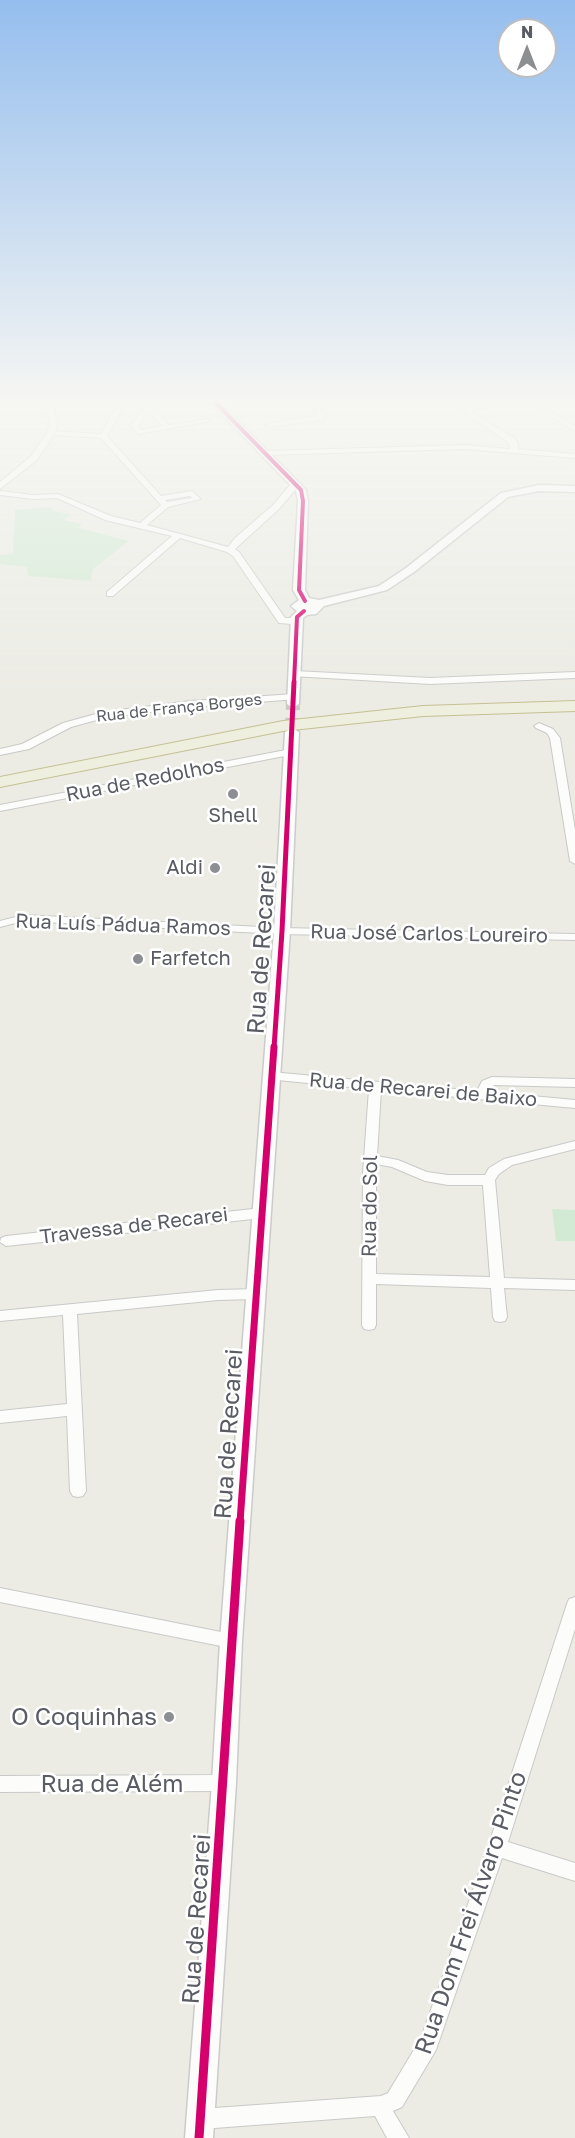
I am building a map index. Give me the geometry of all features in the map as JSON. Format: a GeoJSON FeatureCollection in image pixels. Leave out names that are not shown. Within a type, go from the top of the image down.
{"type":"FeatureCollection","features":[{"type":"Feature","properties":{"kind":"highway"},"geometry":{"type":"LineString","coordinates":[[0,767],[202,726],[315,709],[415,698],[575,693]]}},
{"type":"Feature","properties":{"kind":"highway"},"geometry":{"type":"LineString","coordinates":[[0,782],[210,739],[294,725],[423,711],[575,706]]}},
{"type":"Feature","properties":{"kind":"main road"},"geometry":{"type":"LineString","coordinates":[[294,700],[297,636],[302,610],[299,590],[303,502]]}},
{"type":"Feature","properties":{"kind":"main road"},"geometry":{"type":"LineString","coordinates":[[302,610],[316,610],[319,604],[370,592],[397,579],[496,502]]}},
{"type":"Feature","properties":{"kind":"main road","name":"Rua de Recarei"},"geometry":{"type":"LineString","coordinates":[[200,2129],[224,1783],[231,1641],[282,931],[292,732]]}},
{"type":"Feature","properties":{"kind":"street"},"geometry":{"type":"LineString","coordinates":[[71,502],[108,518],[230,550],[236,554],[270,600],[286,628],[297,636]]}},
{"type":"Feature","properties":{"kind":"street"},"geometry":{"type":"LineString","coordinates":[[140,526],[162,502]]}},
{"type":"Feature","properties":{"kind":"street"},"geometry":{"type":"LineString","coordinates":[[230,550],[280,502]]}},
{"type":"Feature","properties":{"kind":"street"},"geometry":{"type":"LineString","coordinates":[[110,594],[178,535]]}},
{"type":"Feature","properties":{"kind":"street"},"geometry":{"type":"LineString","coordinates":[[282,621],[292,621],[302,610]]}},
{"type":"Feature","properties":{"kind":"street"},"geometry":{"type":"LineString","coordinates":[[295,674],[430,681],[575,675]]}},
{"type":"Feature","properties":{"kind":"street","name":"Rua de França Borges"},"geometry":{"type":"LineString","coordinates":[[0,752],[25,747],[67,725],[103,715],[191,704],[294,700]]}},
{"type":"Feature","properties":{"kind":"street"},"geometry":{"type":"LineString","coordinates":[[539,726],[550,731],[555,738],[575,861]]}},
{"type":"Feature","properties":{"kind":"street","name":"Rua de Redolhos"},"geometry":{"type":"LineString","coordinates":[[0,808],[291,752]]}},
{"type":"Feature","properties":{"kind":"street","name":"Rua Luís Pádua Ramos"},"geometry":{"type":"LineString","coordinates":[[0,924],[22,918],[282,931]]}},
{"type":"Feature","properties":{"kind":"street","name":"Rua José Carlos Loureiro"},"geometry":{"type":"LineString","coordinates":[[282,931],[575,938]]}},
{"type":"Feature","properties":{"kind":"street","name":"Rua de Recarei de Baixo"},"geometry":{"type":"LineString","coordinates":[[272,1077],[575,1104]]}},
{"type":"Feature","properties":{"kind":"street"},"geometry":{"type":"LineString","coordinates":[[481,1096],[486,1084],[492,1081],[575,1083]]}},
{"type":"Feature","properties":{"kind":"street","name":"Rua do Sol"},"geometry":{"type":"LineString","coordinates":[[369,1325],[370,1159],[375,1087]]}},
{"type":"Feature","properties":{"kind":"street"},"geometry":{"type":"LineString","coordinates":[[500,1317],[489,1180],[494,1171],[508,1162],[575,1145]]}},
{"type":"Feature","properties":{"kind":"street"},"geometry":{"type":"LineString","coordinates":[[370,1159],[394,1163],[425,1176],[448,1180],[489,1180]]}},
{"type":"Feature","properties":{"kind":"street","name":"Travessa de Recarei"},"geometry":{"type":"LineString","coordinates":[[6,1241],[262,1213]]}},
{"type":"Feature","properties":{"kind":"street"},"geometry":{"type":"LineString","coordinates":[[369,1279],[575,1285]]}},
{"type":"Feature","properties":{"kind":"street"},"geometry":{"type":"LineString","coordinates":[[0,1316],[218,1295],[257,1294]]}},
{"type":"Feature","properties":{"kind":"street"},"geometry":{"type":"LineString","coordinates":[[70,1309],[78,1491]]}},
{"type":"Feature","properties":{"kind":"street"},"geometry":{"type":"LineString","coordinates":[[0,1417],[74,1409]]}},
{"type":"Feature","properties":{"kind":"street"},"geometry":{"type":"LineString","coordinates":[[0,1595],[231,1641]]}},
{"type":"Feature","properties":{"kind":"street","name":"Rua Dom Frei Álvaro Pinto"},"geometry":{"type":"LineString","coordinates":[[381,2106],[394,2100],[429,2043],[575,1604]]}},
{"type":"Feature","properties":{"kind":"street","name":"Rua de Além"},"geometry":{"type":"LineString","coordinates":[[0,1784],[224,1783]]}},
{"type":"Feature","properties":{"kind":"street"},"geometry":{"type":"LineString","coordinates":[[496,1847],[575,1872]]}},
{"type":"Feature","properties":{"kind":"street"},"geometry":{"type":"LineString","coordinates":[[200,2129],[381,2106],[387,2121],[399,2138]]}},
{"type":"Feature","properties":{"kind":"green space"},"geometry":{"type":"Polygon","coordinates":[[[50,507],[53,511],[71,514],[64,520],[82,524],[79,528],[129,541],[93,569],[91,581],[28,576],[27,567],[0,564],[0,555],[13,554],[15,510],[50,507]]]}},
{"type":"Feature","properties":{"kind":"green space"},"geometry":{"type":"Polygon","coordinates":[[[552,1209],[575,1210],[575,1241],[556,1241],[552,1209]]]}},
{"type":"Feature","properties":{"kind":"tunnel"},"geometry":{"type":"LineString","coordinates":[[292,732],[293,704]]}},
{"type":"Feature","properties":{"kind":"cycle path"},"geometry":{"type":"LineString","coordinates":[[303,502],[299,590],[305,601]]}},
{"type":"Feature","properties":{"kind":"cycle path"},"geometry":{"type":"LineString","coordinates":[[199,2138],[224,1783],[231,1641],[282,931],[297,617],[304,611]]}},
{"type":"Feature","properties":{"kind":"place","name":"Shell"},"geometry":{"type":"Point","coordinates":[233,794]}},
{"type":"Feature","properties":{"kind":"place","name":"Aldi"},"geometry":{"type":"Point","coordinates":[215,868]}},
{"type":"Feature","properties":{"kind":"place","name":"Farfetch"},"geometry":{"type":"Point","coordinates":[138,959]}},
{"type":"Feature","properties":{"kind":"place","name":"O Coquinhas"},"geometry":{"type":"Point","coordinates":[169,1717]}}]}
